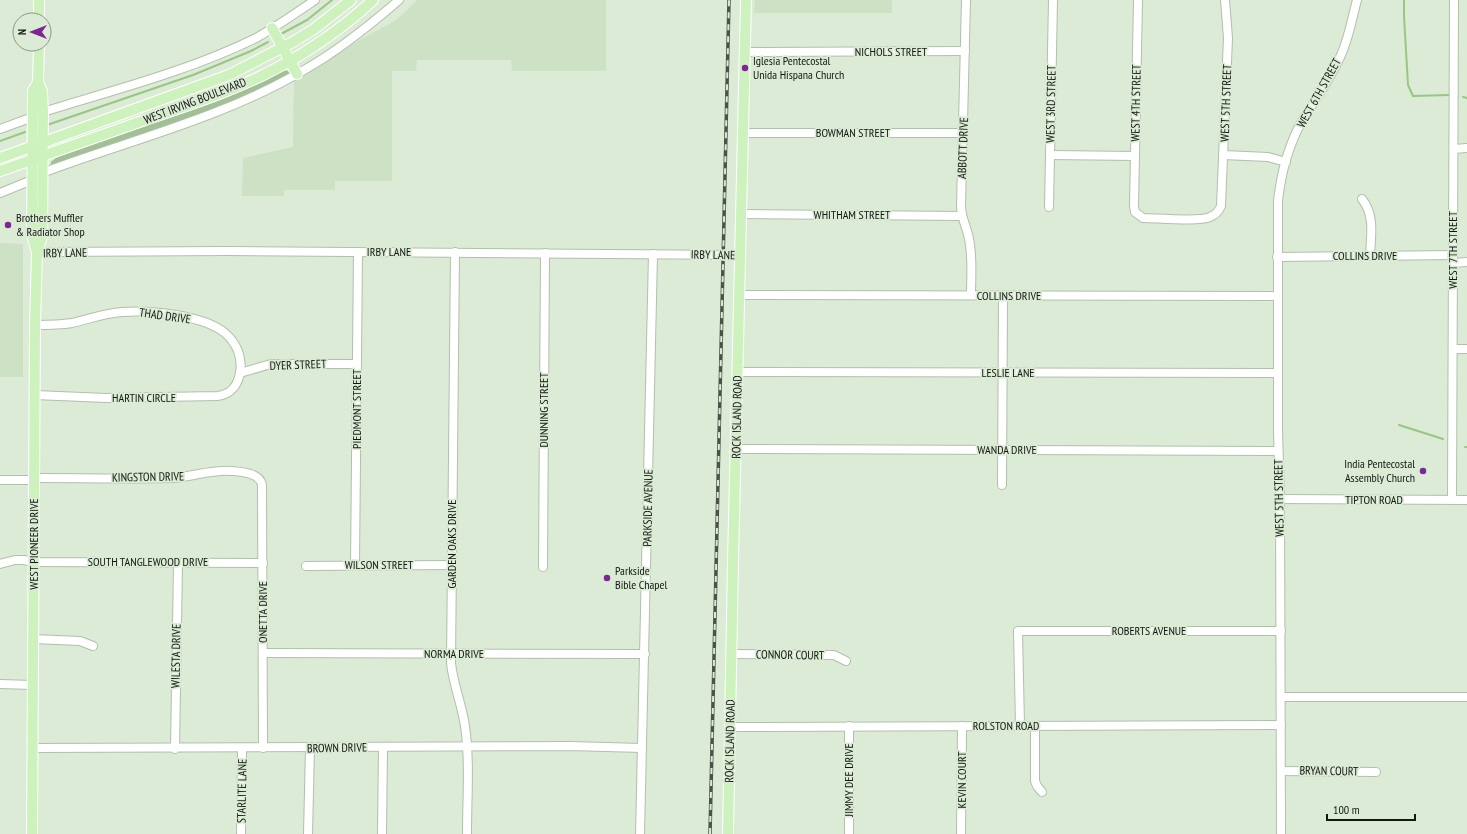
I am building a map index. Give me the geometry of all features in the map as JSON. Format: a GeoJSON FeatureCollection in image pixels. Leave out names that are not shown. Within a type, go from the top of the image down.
{"type":"FeatureCollection","features":[{"type":"Feature","properties":{"kind":"main road"},"geometry":{"type":"LineString","coordinates":[[39,0],[39,12]]}},
{"type":"Feature","properties":{"kind":"main road","name":"WEST IRVING BOULEVARD"},"geometry":{"type":"LineString","coordinates":[[0,158],[213,82],[283,48],[314,29],[351,0]]}},
{"type":"Feature","properties":{"kind":"main road","name":"WEST IRVING BOULEVARD"},"geometry":{"type":"LineString","coordinates":[[0,171],[208,98],[255,79],[289,61],[319,42],[373,0]]}},
{"type":"Feature","properties":{"kind":"main road","name":"ROCK ISLAND ROAD"},"geometry":{"type":"LineString","coordinates":[[728,834],[746,0]]}},
{"type":"Feature","properties":{"kind":"main road"},"geometry":{"type":"LineString","coordinates":[[272,28],[297,74]]}},
{"type":"Feature","properties":{"kind":"main road"},"geometry":{"type":"LineString","coordinates":[[32,146],[33,92],[38,82],[39,52]]}},
{"type":"Feature","properties":{"kind":"main road"},"geometry":{"type":"LineString","coordinates":[[38,82],[42,91],[42,142]]}},
{"type":"Feature","properties":{"kind":"main road","name":"WEST PIONEER DRIVE"},"geometry":{"type":"LineString","coordinates":[[32,834],[35,325],[37,253],[42,236],[42,142]]}},
{"type":"Feature","properties":{"kind":"main road","name":"WEST PIONEER DRIVE"},"geometry":{"type":"LineString","coordinates":[[32,146],[32,235],[37,253]]}},
{"type":"Feature","properties":{"kind":"street"},"geometry":{"type":"LineString","coordinates":[[43,112],[187,66],[237,47],[272,28],[315,0]]}},
{"type":"Feature","properties":{"kind":"street","name":"WEST IRVING BOULEVARD"},"geometry":{"type":"LineString","coordinates":[[42,173],[214,113],[246,100],[297,74],[340,48],[399,0]]}},
{"type":"Feature","properties":{"kind":"street","name":"ABBOTT DRIVE"},"geometry":{"type":"LineString","coordinates":[[966,0],[962,216],[969,238],[972,256],[971,296]]}},
{"type":"Feature","properties":{"kind":"street","name":"WEST 3RD STREET"},"geometry":{"type":"LineString","coordinates":[[1049,208],[1053,0]]}},
{"type":"Feature","properties":{"kind":"street","name":"WEST 4TH STREET"},"geometry":{"type":"LineString","coordinates":[[1134,206],[1138,0]]}},
{"type":"Feature","properties":{"kind":"street","name":"WEST 5TH STREET"},"geometry":{"type":"LineString","coordinates":[[1134,206],[1135,212],[1143,218],[1204,219],[1219,211],[1221,206],[1224,155],[1228,38],[1226,0]]}},
{"type":"Feature","properties":{"kind":"street","name":"WEST 6TH STREET"},"geometry":{"type":"LineString","coordinates":[[1286,162],[1303,121],[1336,66],[1348,35],[1357,0]]}},
{"type":"Feature","properties":{"kind":"street","name":"WEST 7TH STREET"},"geometry":{"type":"LineString","coordinates":[[1452,500],[1454,0]]}},
{"type":"Feature","properties":{"kind":"street","name":"NICHOLS STREET"},"geometry":{"type":"LineString","coordinates":[[745,52],[965,52]]}},
{"type":"Feature","properties":{"kind":"street"},"geometry":{"type":"LineString","coordinates":[[0,130],[33,117]]}},
{"type":"Feature","properties":{"kind":"street","name":"BOWMAN STREET"},"geometry":{"type":"LineString","coordinates":[[744,133],[964,134]]}},
{"type":"Feature","properties":{"kind":"street"},"geometry":{"type":"LineString","coordinates":[[1454,148],[1467,148]]}},
{"type":"Feature","properties":{"kind":"street"},"geometry":{"type":"LineString","coordinates":[[1050,154],[1135,156]]}},
{"type":"Feature","properties":{"kind":"street"},"geometry":{"type":"LineString","coordinates":[[1224,155],[1268,158],[1286,162]]}},
{"type":"Feature","properties":{"kind":"street","name":"WEST 5TH STREET"},"geometry":{"type":"LineString","coordinates":[[1281,834],[1281,631],[1277,257],[1278,201],[1286,162]]}},
{"type":"Feature","properties":{"kind":"street"},"geometry":{"type":"LineString","coordinates":[[0,193],[32,180]]}},
{"type":"Feature","properties":{"kind":"street"},"geometry":{"type":"LineString","coordinates":[[1362,199],[1368,206],[1371,219],[1370,255]]}},
{"type":"Feature","properties":{"kind":"street","name":"WHITHAM STREET"},"geometry":{"type":"LineString","coordinates":[[742,214],[962,216]]}},
{"type":"Feature","properties":{"kind":"street","name":"PIEDMONT STREET"},"geometry":{"type":"LineString","coordinates":[[355,566],[358,252]]}},
{"type":"Feature","properties":{"kind":"street","name":"IRBY LANE"},"geometry":{"type":"LineString","coordinates":[[37,253],[454,252],[741,255]]}},
{"type":"Feature","properties":{"kind":"street","name":"GARDEN OAKS DRIVE"},"geometry":{"type":"LineString","coordinates":[[454,252],[451,654],[453,677],[462,713],[467,747],[467,834]]}},
{"type":"Feature","properties":{"kind":"street","name":"DUNNING STREET"},"geometry":{"type":"LineString","coordinates":[[543,567],[545,253]]}},
{"type":"Feature","properties":{"kind":"street","name":"PARKSIDE AVENUE"},"geometry":{"type":"LineString","coordinates":[[640,834],[653,254]]}},
{"type":"Feature","properties":{"kind":"street","name":"COLLINS DRIVE"},"geometry":{"type":"LineString","coordinates":[[1277,257],[1370,255],[1453,259],[1467,262]]}},
{"type":"Feature","properties":{"kind":"street","name":"COLLINS DRIVE"},"geometry":{"type":"LineString","coordinates":[[740,295],[1277,296]]}},
{"type":"Feature","properties":{"kind":"street"},"geometry":{"type":"LineString","coordinates":[[1002,485],[1003,296]]}},
{"type":"Feature","properties":{"kind":"street","name":"THAD DRIVE"},"geometry":{"type":"LineString","coordinates":[[35,325],[71,323],[101,315],[122,312],[152,312],[186,318],[214,326],[227,334],[235,345],[240,357],[240,373]]}},
{"type":"Feature","properties":{"kind":"street"},"geometry":{"type":"LineString","coordinates":[[1453,349],[1467,349]]}},
{"type":"Feature","properties":{"kind":"street","name":"DYER STREET"},"geometry":{"type":"LineString","coordinates":[[240,373],[271,364],[357,364]]}},
{"type":"Feature","properties":{"kind":"street","name":"LESLIE LANE"},"geometry":{"type":"LineString","coordinates":[[738,372],[1278,374]]}},
{"type":"Feature","properties":{"kind":"street","name":"HARTIN CIRCLE"},"geometry":{"type":"LineString","coordinates":[[35,394],[106,398],[217,396],[223,395],[230,391],[237,382],[240,373]]}},
{"type":"Feature","properties":{"kind":"street","name":"WANDA DRIVE"},"geometry":{"type":"LineString","coordinates":[[736,449],[1278,451]]}},
{"type":"Feature","properties":{"kind":"street","name":"KINGSTON DRIVE"},"geometry":{"type":"LineString","coordinates":[[0,480],[173,478],[221,471],[232,471],[256,475],[259,477]]}},
{"type":"Feature","properties":{"kind":"street","name":"ONETTA DRIVE"},"geometry":{"type":"LineString","coordinates":[[259,477],[262,485],[264,748]]}},
{"type":"Feature","properties":{"kind":"street","name":"TIPTON ROAD"},"geometry":{"type":"LineString","coordinates":[[1280,500],[1467,500]]}},
{"type":"Feature","properties":{"kind":"street","name":"SOUTH TANGLEWOOD DRIVE"},"geometry":{"type":"LineString","coordinates":[[0,564],[15,560],[33,562],[263,563]]}},
{"type":"Feature","properties":{"kind":"street","name":"WILESTA DRIVE"},"geometry":{"type":"LineString","coordinates":[[175,748],[178,562]]}},
{"type":"Feature","properties":{"kind":"street","name":"WILSON STREET"},"geometry":{"type":"LineString","coordinates":[[306,566],[452,565]]}},
{"type":"Feature","properties":{"kind":"street","name":"ROBERTS AVENUE"},"geometry":{"type":"LineString","coordinates":[[1020,726],[1018,631],[1281,631]]}},
{"type":"Feature","properties":{"kind":"street"},"geometry":{"type":"LineString","coordinates":[[33,639],[80,641],[93,646]]}},
{"type":"Feature","properties":{"kind":"street","name":"NORMA DRIVE"},"geometry":{"type":"LineString","coordinates":[[263,653],[645,654]]}},
{"type":"Feature","properties":{"kind":"street","name":"CONNOR COURT"},"geometry":{"type":"LineString","coordinates":[[732,654],[834,655],[846,661]]}},
{"type":"Feature","properties":{"kind":"street"},"geometry":{"type":"LineString","coordinates":[[0,684],[33,685]]}},
{"type":"Feature","properties":{"kind":"street"},"geometry":{"type":"LineString","coordinates":[[1281,698],[1467,697]]}},
{"type":"Feature","properties":{"kind":"street","name":"ROLSTON ROAD"},"geometry":{"type":"LineString","coordinates":[[730,727],[1281,725]]}},
{"type":"Feature","properties":{"kind":"street","name":"JIMMY DEE DRIVE"},"geometry":{"type":"LineString","coordinates":[[849,726],[849,834]]}},
{"type":"Feature","properties":{"kind":"street","name":"KEVIN COURT"},"geometry":{"type":"LineString","coordinates":[[961,834],[962,726]]}},
{"type":"Feature","properties":{"kind":"street"},"geometry":{"type":"LineString","coordinates":[[1035,726],[1035,781],[1042,792]]}},
{"type":"Feature","properties":{"kind":"street","name":"BROWN DRIVE"},"geometry":{"type":"LineString","coordinates":[[32,748],[587,746],[642,748]]}},
{"type":"Feature","properties":{"kind":"street"},"geometry":{"type":"LineString","coordinates":[[382,834],[383,747]]}},
{"type":"Feature","properties":{"kind":"street","name":"STARLITE LANE"},"geometry":{"type":"LineString","coordinates":[[241,834],[242,748]]}},
{"type":"Feature","properties":{"kind":"street"},"geometry":{"type":"LineString","coordinates":[[308,834],[310,748]]}},
{"type":"Feature","properties":{"kind":"street","name":"BRYAN COURT"},"geometry":{"type":"LineString","coordinates":[[1281,771],[1376,772]]}},
{"type":"Feature","properties":{"kind":"shaded area"},"geometry":{"type":"Polygon","coordinates":[[[417,0],[606,0],[606,71],[512,71],[511,60],[417,60],[416,71],[392,71],[392,181],[335,181],[335,190],[284,190],[284,196],[242,196],[243,158],[293,147],[294,82],[345,48],[393,22],[417,0]]]}},
{"type":"Feature","properties":{"kind":"shaded area"},"geometry":{"type":"Polygon","coordinates":[[[755,0],[892,0],[892,13],[754,13],[755,0]]]}},
{"type":"Feature","properties":{"kind":"shaded area"},"geometry":{"type":"Polygon","coordinates":[[[284,70],[288,71],[289,76],[220,107],[51,168],[51,162],[57,157],[223,99],[267,80],[284,70]]]}},
{"type":"Feature","properties":{"kind":"shaded area"},"geometry":{"type":"Polygon","coordinates":[[[0,243],[23,244],[23,377],[0,377],[0,243]]]}},
{"type":"Feature","properties":{"kind":"waterway"},"geometry":{"type":"LineString","coordinates":[[281,34],[307,20],[332,0]]}},
{"type":"Feature","properties":{"kind":"waterway"},"geometry":{"type":"LineString","coordinates":[[1404,0],[1408,85],[1413,96],[1449,95]]}},
{"type":"Feature","properties":{"kind":"waterway"},"geometry":{"type":"LineString","coordinates":[[47,125],[193,75],[251,51],[268,42]]}},
{"type":"Feature","properties":{"kind":"waterway"},"geometry":{"type":"LineString","coordinates":[[1463,97],[1467,98]]}},
{"type":"Feature","properties":{"kind":"waterway"},"geometry":{"type":"LineString","coordinates":[[0,141],[25,132]]}},
{"type":"Feature","properties":{"kind":"waterway"},"geometry":{"type":"LineString","coordinates":[[1399,425],[1443,439]]}},
{"type":"Feature","properties":{"kind":"railway"},"geometry":{"type":"LineString","coordinates":[[710,834],[729,0]]}},
{"type":"Feature","properties":{"kind":"place","name":"Iglesia Pentecostal Unida Hispana Church"},"geometry":{"type":"Point","coordinates":[745,68]}},
{"type":"Feature","properties":{"kind":"place","name":"Brothers Muffler & Radiator Shop"},"geometry":{"type":"Point","coordinates":[8,225]}},
{"type":"Feature","properties":{"kind":"place","name":"India Pentecostal Assembly Church"},"geometry":{"type":"Point","coordinates":[1423,471]}},
{"type":"Feature","properties":{"kind":"place","name":"Parkside Bible Chapel"},"geometry":{"type":"Point","coordinates":[607,578]}}]}
